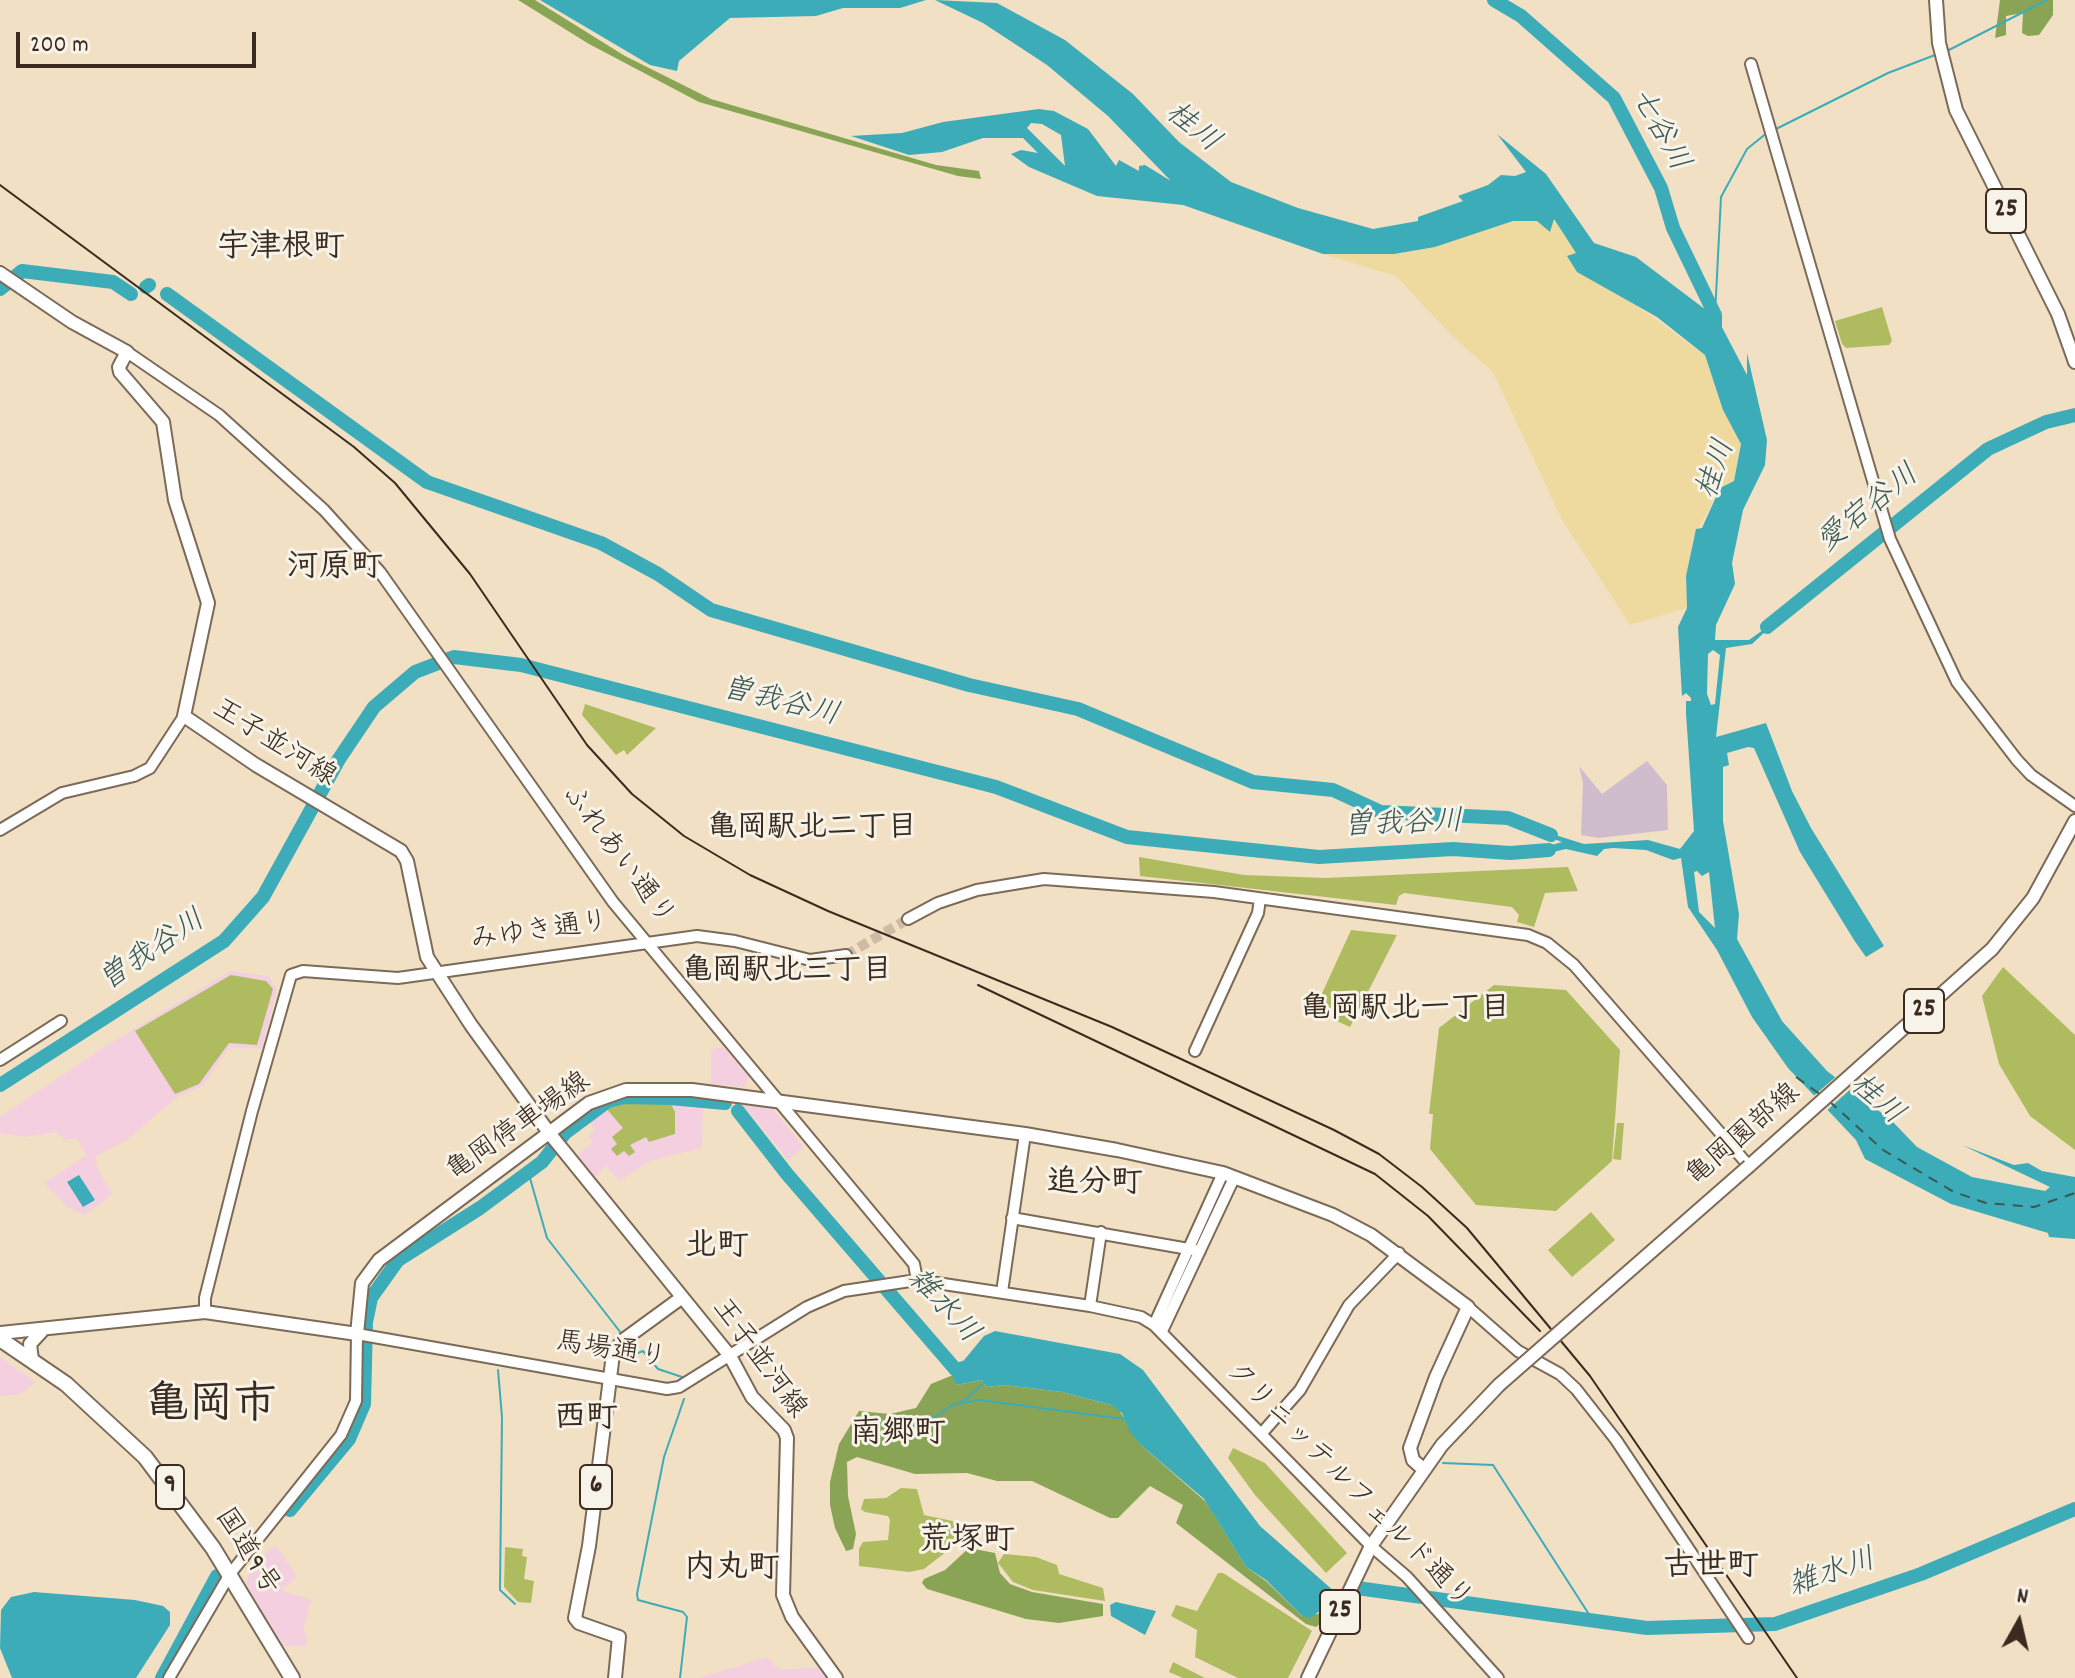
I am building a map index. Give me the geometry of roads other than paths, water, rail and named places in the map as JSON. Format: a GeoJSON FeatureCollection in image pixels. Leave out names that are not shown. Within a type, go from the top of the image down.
{"type":"FeatureCollection","features":[{"type":"Feature","properties":{"kind":"highway","name":"国道9号"},"geometry":{"type":"LineString","coordinates":[[0,1339],[105,1417],[145,1457],[230,1574],[292,1678]]}},
{"type":"Feature","properties":{"kind":"main road","name":"25"},"geometry":{"type":"LineString","coordinates":[[1936,0],[1941,53],[1956,110],[2058,314],[2075,362]]}},
{"type":"Feature","properties":{"kind":"main road"},"geometry":{"type":"LineString","coordinates":[[1,274],[72,322],[127,352]]}},
{"type":"Feature","properties":{"kind":"main road","name":"王子並河線"},"geometry":{"type":"LineString","coordinates":[[127,352],[119,367],[120,372],[163,422],[175,500],[207,596],[208,617],[184,716],[301,793],[401,851],[407,861],[427,957],[438,974],[555,1139],[730,1356],[745,1386],[779,1423],[787,1438],[783,1595],[792,1617],[836,1678]]}},
{"type":"Feature","properties":{"kind":"main road","name":"亀岡園部線"},"geometry":{"type":"LineString","coordinates":[[1308,1678],[1371,1546],[1423,1469],[1499,1385],[1974,967],[2033,898],[2073,827]]}},
{"type":"Feature","properties":{"kind":"main road","name":"亀岡停車場線"},"geometry":{"type":"LineString","coordinates":[[360,1334],[362,1283],[379,1260],[555,1139],[589,1103],[626,1090],[672,1088],[1025,1134],[1229,1176],[1333,1215],[1399,1253],[1468,1307]]}},
{"type":"Feature","properties":{"kind":"main road","name":"6"},"geometry":{"type":"LineString","coordinates":[[615,1678],[619,1637],[579,1623],[575,1618],[589,1546],[615,1347],[681,1298]]}},
{"type":"Feature","properties":{"kind":"main road"},"geometry":{"type":"LineString","coordinates":[[1423,1469],[1413,1460],[1410,1448],[1436,1377],[1468,1307]]}},
{"type":"Feature","properties":{"kind":"main road"},"geometry":{"type":"LineString","coordinates":[[0,1333],[205,1312],[360,1334]]}},
{"type":"Feature","properties":{"kind":"main road"},"geometry":{"type":"LineString","coordinates":[[32,1360],[30,1344],[42,1331]]}},
{"type":"Feature","properties":{"kind":"street"},"geometry":{"type":"LineString","coordinates":[[1751,64],[1838,351],[1889,536],[1957,682],[2024,768],[2075,806]]}},
{"type":"Feature","properties":{"kind":"street","name":"ふれあい通り"},"geometry":{"type":"LineString","coordinates":[[127,352],[219,415],[324,510],[380,572],[613,902],[650,942],[914,1264],[917,1280]]}},
{"type":"Feature","properties":{"kind":"street"},"geometry":{"type":"LineString","coordinates":[[0,830],[62,793],[134,776],[150,768],[184,716]]}},
{"type":"Feature","properties":{"kind":"street"},"geometry":{"type":"LineString","coordinates":[[908,919],[938,903],[977,890],[1044,879],[1260,899],[1528,935],[1547,943],[1574,965],[1749,1166]]}},
{"type":"Feature","properties":{"kind":"street"},"geometry":{"type":"LineString","coordinates":[[1195,1051],[1258,913],[1260,899]]}},
{"type":"Feature","properties":{"kind":"street","name":"みゆき通り"},"geometry":{"type":"LineString","coordinates":[[205,1312],[205,1298],[286,981],[303,971],[376,979],[438,974],[697,936],[735,941],[810,960],[846,955]]}},
{"type":"Feature","properties":{"kind":"street"},"geometry":{"type":"LineString","coordinates":[[0,1060],[61,1021]]}},
{"type":"Feature","properties":{"kind":"street"},"geometry":{"type":"LineString","coordinates":[[1002,1292],[1025,1134]]}},
{"type":"Feature","properties":{"kind":"street"},"geometry":{"type":"LineString","coordinates":[[1158,1328],[1229,1176]]}},
{"type":"Feature","properties":{"kind":"street"},"geometry":{"type":"LineString","coordinates":[[1012,1218],[1195,1249]]}},
{"type":"Feature","properties":{"kind":"street"},"geometry":{"type":"LineString","coordinates":[[1090,1306],[1101,1232]]}},
{"type":"Feature","properties":{"kind":"street"},"geometry":{"type":"LineString","coordinates":[[1262,1433],[1300,1390],[1349,1305],[1399,1253]]}},
{"type":"Feature","properties":{"kind":"street","name":"馬場通り"},"geometry":{"type":"LineString","coordinates":[[360,1334],[667,1389],[679,1387],[807,1307],[844,1291],[872,1284],[917,1280],[1002,1292],[1141,1317],[1158,1328]]}},
{"type":"Feature","properties":{"kind":"street"},"geometry":{"type":"LineString","coordinates":[[1468,1307],[1518,1351],[1560,1374],[1576,1389],[1616,1440],[1748,1638]]}},
{"type":"Feature","properties":{"kind":"street","name":"クリニッテルフェルド通り"},"geometry":{"type":"LineString","coordinates":[[1158,1328],[1371,1546],[1407,1577],[1498,1678]]}},
{"type":"Feature","properties":{"kind":"street"},"geometry":{"type":"LineString","coordinates":[[169,1678],[230,1574],[270,1520],[331,1453],[352,1416],[360,1334]]}},
{"type":"Feature","properties":{"kind":"water"},"geometry":{"type":"Polygon","coordinates":[[[540,0],[926,0],[900,8],[843,8],[816,16],[730,18],[679,61],[677,71],[650,65],[540,0]]]}},
{"type":"Feature","properties":{"kind":"water"},"geometry":{"type":"Polygon","coordinates":[[[935,0],[997,3],[1065,40],[1133,94],[1179,142],[1231,182],[1298,208],[1373,229],[1418,221],[1418,217],[1463,201],[1458,196],[1488,185],[1501,175],[1515,176],[1526,172],[1497,134],[1546,174],[1594,243],[1636,257],[1706,310],[1689,273],[1691,268],[1747,375],[1747,353],[1767,440],[1765,465],[1743,510],[1732,563],[1735,584],[1716,625],[1715,640],[1749,640],[1781,617],[1752,644],[1726,648],[1716,737],[1766,723],[1792,791],[1811,828],[1884,946],[1866,957],[1854,940],[1800,852],[1754,748],[1748,747],[1727,753],[1729,765],[1723,767],[1723,821],[1739,914],[1737,939],[1782,1021],[1827,1071],[1892,1121],[1917,1147],[1972,1177],[2045,1191],[2050,1187],[1962,1145],[2014,1165],[2028,1163],[2042,1171],[2075,1177],[2075,1239],[2049,1237],[2048,1233],[1951,1204],[1865,1159],[1856,1140],[1788,1068],[1752,1017],[1717,950],[1688,907],[1681,858],[1673,860],[1646,850],[1613,848],[1604,849],[1597,856],[1566,849],[1531,857],[1532,851],[1562,842],[1533,831],[1533,828],[1584,844],[1648,840],[1680,849],[1694,831],[1686,713],[1686,701],[1691,701],[1691,698],[1686,693],[1682,696],[1678,627],[1687,608],[1686,576],[1696,529],[1702,528],[1720,488],[1734,481],[1741,444],[1723,410],[1705,355],[1657,317],[1577,272],[1567,256],[1576,253],[1554,219],[1550,232],[1537,221],[1513,221],[1435,247],[1394,254],[1323,254],[1183,205],[1097,196],[1029,167],[1011,154],[1021,150],[1038,153],[1023,138],[983,138],[942,152],[909,155],[851,136],[902,133],[943,122],[1039,109],[1054,111],[1088,129],[1116,166],[1119,160],[1139,171],[1139,166],[1145,165],[1171,181],[1108,116],[1047,65],[983,23],[935,0]],[[1031,123],[1027,128],[1065,166],[1061,135],[1042,124],[1031,123]],[[1713,650],[1708,654],[1707,694],[1711,705],[1715,704],[1720,655],[1713,650]],[[1694,872],[1699,912],[1715,928],[1709,872],[1702,876],[1694,872]]]}},
{"type":"Feature","properties":{"kind":"water"},"geometry":{"type":"Polygon","coordinates":[[[79,1175],[95,1200],[83,1207],[67,1182],[79,1175]]]}},
{"type":"Feature","properties":{"kind":"water"},"geometry":{"type":"Polygon","coordinates":[[[995,1331],[1120,1354],[1143,1370],[1260,1526],[1335,1592],[1327,1605],[1311,1618],[1302,1616],[1266,1580],[1246,1567],[1204,1499],[1142,1446],[1130,1432],[1122,1413],[1111,1405],[1062,1392],[1004,1385],[987,1387],[981,1380],[957,1385],[953,1378],[955,1371],[984,1336],[995,1331]]]}},
{"type":"Feature","properties":{"kind":"water"},"geometry":{"type":"Polygon","coordinates":[[[34,1592],[135,1600],[163,1606],[170,1612],[170,1625],[136,1678],[12,1678],[0,1648],[1,1610],[11,1597],[34,1592]]]}},
{"type":"Feature","properties":{"kind":"water"},"geometry":{"type":"Polygon","coordinates":[[[1116,1602],[1156,1611],[1145,1635],[1111,1616],[1110,1605],[1116,1602]]]}},
{"type":"Feature","properties":{"kind":"waterway","name":"七谷川"},"geometry":{"type":"LineString","coordinates":[[1494,0],[1521,16],[1614,98],[1661,188],[1673,228],[1715,315],[1715,329]]}},
{"type":"Feature","properties":{"kind":"waterway"},"geometry":{"type":"LineString","coordinates":[[1945,52],[2047,0]]}},
{"type":"Feature","properties":{"kind":"waterway"},"geometry":{"type":"LineString","coordinates":[[1774,130],[1888,73],[1935,55]]}},
{"type":"Feature","properties":{"kind":"waterway"},"geometry":{"type":"LineString","coordinates":[[1715,315],[1721,197],[1747,149],[1768,132]]}},
{"type":"Feature","properties":{"kind":"waterway"},"geometry":{"type":"LineString","coordinates":[[0,289],[22,271],[113,282],[131,294]]}},
{"type":"Feature","properties":{"kind":"waterway"},"geometry":{"type":"LineString","coordinates":[[167,294],[427,482],[601,543],[658,574],[711,610],[969,685],[1078,709],[1253,782],[1333,790],[1381,812],[1508,818],[1551,835]]}},
{"type":"Feature","properties":{"kind":"waterway","name":"愛宕谷川"},"geometry":{"type":"LineString","coordinates":[[1767,627],[1988,449],[2046,422],[2075,415]]}},
{"type":"Feature","properties":{"kind":"waterway","name":"曽我谷川"},"geometry":{"type":"LineString","coordinates":[[0,1085],[224,941],[263,897],[339,759],[374,707],[415,672],[454,657],[521,665],[996,787],[1127,837],[1319,857],[1453,849],[1510,853],[1549,850]]}},
{"type":"Feature","properties":{"kind":"waterway","name":"雑水川"},"geometry":{"type":"LineString","coordinates":[[290,1510],[349,1439],[364,1404],[366,1322],[371,1298],[398,1260],[480,1208],[542,1162],[565,1133],[608,1101],[624,1097],[725,1103]]}},
{"type":"Feature","properties":{"kind":"waterway","name":"雑水川"},"geometry":{"type":"LineString","coordinates":[[738,1111],[787,1174],[956,1370],[971,1366]]}},
{"type":"Feature","properties":{"kind":"waterway"},"geometry":{"type":"LineString","coordinates":[[528,1171],[547,1238],[621,1333]]}},
{"type":"Feature","properties":{"kind":"waterway"},"geometry":{"type":"LineString","coordinates":[[629,1340],[638,1353],[643,1351],[658,1369],[682,1377]]}},
{"type":"Feature","properties":{"kind":"waterway"},"geometry":{"type":"LineString","coordinates":[[498,1370],[502,1417],[500,1590],[515,1604]]}},
{"type":"Feature","properties":{"kind":"waterway"},"geometry":{"type":"LineString","coordinates":[[961,1403],[984,1383]]}},
{"type":"Feature","properties":{"kind":"waterway"},"geometry":{"type":"LineString","coordinates":[[680,1678],[687,1617],[683,1612],[638,1600],[637,1594],[664,1457],[684,1399]]}},
{"type":"Feature","properties":{"kind":"waterway"},"geometry":{"type":"LineString","coordinates":[[867,1423],[921,1427],[952,1405],[979,1400],[1125,1419]]}},
{"type":"Feature","properties":{"kind":"waterway"},"geometry":{"type":"LineString","coordinates":[[1443,1463],[1493,1465],[1592,1619]]}},
{"type":"Feature","properties":{"kind":"waterway","name":"雑水川"},"geometry":{"type":"LineString","coordinates":[[1357,1588],[1647,1628],[1775,1624],[1921,1574],[2075,1509]]}},
{"type":"Feature","properties":{"kind":"waterway","name":"雑水川"},"geometry":{"type":"LineString","coordinates":[[162,1678],[217,1576]]}},
{"type":"Feature","properties":{"kind":"tunnel"},"geometry":{"type":"LineString","coordinates":[[846,955],[908,919]]}},
{"type":"Feature","properties":{"kind":"railway"},"geometry":{"type":"LineString","coordinates":[[0,185],[354,447],[395,483],[470,574],[587,745],[632,794],[684,836],[750,875],[828,911],[1112,1027],[1334,1130],[1379,1154],[1422,1187],[1467,1228],[1590,1376],[1797,1678]]}},
{"type":"Feature","properties":{"kind":"railway"},"geometry":{"type":"LineString","coordinates":[[978,985],[1375,1174],[1428,1216],[1540,1331]]}},
{"type":"Feature","properties":{"kind":"district","name":"宇津根町"},"geometry":{"type":"Point","coordinates":[281,251]}},
{"type":"Feature","properties":{"kind":"district","name":"河原町"},"geometry":{"type":"Point","coordinates":[335,571]}},
{"type":"Feature","properties":{"kind":"district","name":"亀岡駅北二丁目"},"geometry":{"type":"Point","coordinates":[812,831]}},
{"type":"Feature","properties":{"kind":"district","name":"亀岡駅北三丁目"},"geometry":{"type":"Point","coordinates":[787,974]}},
{"type":"Feature","properties":{"kind":"district","name":"亀岡駅北一丁目"},"geometry":{"type":"Point","coordinates":[1405,1012]}},
{"type":"Feature","properties":{"kind":"district","name":"追分町"},"geometry":{"type":"Point","coordinates":[1095,1187]}},
{"type":"Feature","properties":{"kind":"district","name":"北町"},"geometry":{"type":"Point","coordinates":[717,1250]}},
{"type":"Feature","properties":{"kind":"district","name":"亀岡市"},"geometry":{"type":"Point","coordinates":[211,1410]}},
{"type":"Feature","properties":{"kind":"district","name":"西町"},"geometry":{"type":"Point","coordinates":[586,1422]}},
{"type":"Feature","properties":{"kind":"district","name":"南郷町"},"geometry":{"type":"Point","coordinates":[898,1437]}},
{"type":"Feature","properties":{"kind":"district","name":"荒塚町"},"geometry":{"type":"Point","coordinates":[967,1544]}},
{"type":"Feature","properties":{"kind":"district","name":"古世町"},"geometry":{"type":"Point","coordinates":[1711,1570]}},
{"type":"Feature","properties":{"kind":"district","name":"内丸町"},"geometry":{"type":"Point","coordinates":[732,1572]}},
{"type":"Feature","properties":{"kind":"water label","name":"桂川"},"geometry":{"type":"Point","coordinates":[1191,130]}},
{"type":"Feature","properties":{"kind":"water label","name":"桂川"},"geometry":{"type":"Point","coordinates":[1719,470]}},
{"type":"Feature","properties":{"kind":"water label","name":"桂川"},"geometry":{"type":"Point","coordinates":[1875,1102]}}]}
